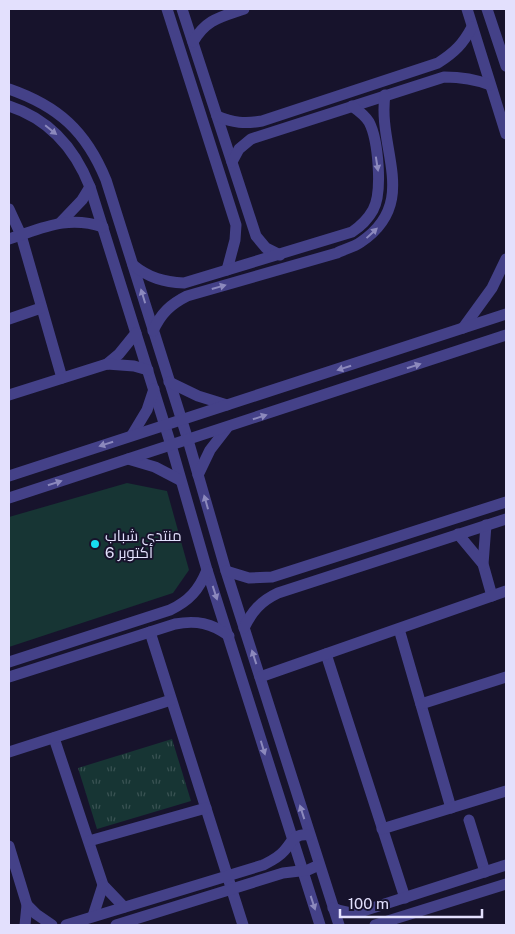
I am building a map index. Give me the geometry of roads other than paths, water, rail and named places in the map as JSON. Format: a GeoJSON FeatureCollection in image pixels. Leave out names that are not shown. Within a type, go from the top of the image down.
{"type":"FeatureCollection","features":[{"type":"Feature","properties":{"kind":"street"},"geometry":{"type":"LineString","coordinates":[[167,9],[236,225],[236,240],[227,270]]}},
{"type":"Feature","properties":{"kind":"street"},"geometry":{"type":"LineString","coordinates":[[182,9],[256,236],[266,248],[280,255]]}},
{"type":"Feature","properties":{"kind":"street"},"geometry":{"type":"LineString","coordinates":[[193,42],[198,32],[221,12],[244,9]]}},
{"type":"Feature","properties":{"kind":"street"},"geometry":{"type":"LineString","coordinates":[[467,9],[506,134]]}},
{"type":"Feature","properties":{"kind":"street"},"geometry":{"type":"LineString","coordinates":[[487,9],[506,66]]}},
{"type":"Feature","properties":{"kind":"street"},"geometry":{"type":"LineString","coordinates":[[217,116],[231,122],[246,124],[262,121],[438,63],[452,54],[464,42],[472,27]]}},
{"type":"Feature","properties":{"kind":"street"},"geometry":{"type":"LineString","coordinates":[[438,63],[443,63],[447,67],[444,77]]}},
{"type":"Feature","properties":{"kind":"street"},"geometry":{"type":"LineString","coordinates":[[232,162],[240,149],[251,139],[444,77],[468,78],[490,85]]}},
{"type":"Feature","properties":{"kind":"street"},"geometry":{"type":"LineString","coordinates":[[9,89],[32,97],[51,108],[69,122],[98,159],[154,331],[226,571],[339,925]]}},
{"type":"Feature","properties":{"kind":"street"},"geometry":{"type":"LineString","coordinates":[[154,331],[158,319],[166,309],[188,296],[337,253],[360,243],[375,231],[387,215],[393,196],[393,176],[383,118],[385,96]]}},
{"type":"Feature","properties":{"kind":"street"},"geometry":{"type":"LineString","coordinates":[[9,106],[38,119],[55,132],[74,155],[90,187],[154,389],[207,570],[320,925]]}},
{"type":"Feature","properties":{"kind":"street"},"geometry":{"type":"LineString","coordinates":[[133,265],[143,273],[156,279],[184,283],[352,232],[365,222],[374,209],[379,193],[380,177],[373,131],[361,112],[352,106]]}},
{"type":"Feature","properties":{"kind":"street"},"geometry":{"type":"LineString","coordinates":[[262,121],[258,124],[257,129],[265,134]]}},
{"type":"Feature","properties":{"kind":"street"},"geometry":{"type":"LineString","coordinates":[[374,142],[375,138],[382,135],[387,140]]}},
{"type":"Feature","properties":{"kind":"street"},"geometry":{"type":"LineString","coordinates":[[61,222],[82,200],[90,187]]}},
{"type":"Feature","properties":{"kind":"street"},"geometry":{"type":"LineString","coordinates":[[9,209],[20,235],[62,378]]}},
{"type":"Feature","properties":{"kind":"street"},"geometry":{"type":"LineString","coordinates":[[9,239],[61,222],[90,222],[103,227]]}},
{"type":"Feature","properties":{"kind":"street"},"geometry":{"type":"LineString","coordinates":[[236,225],[240,229],[245,230],[251,222]]}},
{"type":"Feature","properties":{"kind":"street"},"geometry":{"type":"LineString","coordinates":[[463,328],[492,288],[506,258]]}},
{"type":"Feature","properties":{"kind":"street"},"geometry":{"type":"LineString","coordinates":[[184,283],[180,286],[180,291],[183,295],[188,296]]}},
{"type":"Feature","properties":{"kind":"street"},"geometry":{"type":"LineString","coordinates":[[9,319],[41,308]]}},
{"type":"Feature","properties":{"kind":"street"},"geometry":{"type":"LineString","coordinates":[[9,476],[506,314]]}},
{"type":"Feature","properties":{"kind":"street"},"geometry":{"type":"LineString","coordinates":[[107,364],[119,354],[136,333]]}},
{"type":"Feature","properties":{"kind":"street"},"geometry":{"type":"LineString","coordinates":[[9,498],[506,336]]}},
{"type":"Feature","properties":{"kind":"street"},"geometry":{"type":"LineString","coordinates":[[9,395],[107,364],[134,366],[148,370]]}},
{"type":"Feature","properties":{"kind":"street"},"geometry":{"type":"LineString","coordinates":[[170,382],[198,396],[229,405]]}},
{"type":"Feature","properties":{"kind":"street"},"geometry":{"type":"LineString","coordinates":[[132,435],[147,410],[154,389]]}},
{"type":"Feature","properties":{"kind":"street"},"geometry":{"type":"LineString","coordinates":[[198,475],[210,450],[227,427]]}},
{"type":"Feature","properties":{"kind":"street"},"geometry":{"type":"LineString","coordinates":[[128,459],[155,467],[180,480]]}},
{"type":"Feature","properties":{"kind":"street"},"geometry":{"type":"LineString","coordinates":[[226,571],[249,578],[272,577],[506,502]]}},
{"type":"Feature","properties":{"kind":"street"},"geometry":{"type":"LineString","coordinates":[[244,628],[249,616],[257,606],[266,598],[278,593],[506,519]]}},
{"type":"Feature","properties":{"kind":"street"},"geometry":{"type":"LineString","coordinates":[[482,564],[486,525]]}},
{"type":"Feature","properties":{"kind":"street"},"geometry":{"type":"LineString","coordinates":[[458,534],[482,564],[492,596]]}},
{"type":"Feature","properties":{"kind":"street"},"geometry":{"type":"LineString","coordinates":[[9,662],[170,610],[183,604],[194,595],[202,583],[207,570]]}},
{"type":"Feature","properties":{"kind":"street"},"geometry":{"type":"LineString","coordinates":[[272,577],[278,593]]}},
{"type":"Feature","properties":{"kind":"street"},"geometry":{"type":"LineString","coordinates":[[260,677],[506,591]]}},
{"type":"Feature","properties":{"kind":"street"},"geometry":{"type":"LineString","coordinates":[[9,678],[189,621],[204,622],[229,636]]}},
{"type":"Feature","properties":{"kind":"street"},"geometry":{"type":"LineString","coordinates":[[399,629],[451,808]]}},
{"type":"Feature","properties":{"kind":"street"},"geometry":{"type":"LineString","coordinates":[[150,632],[243,925]]}},
{"type":"Feature","properties":{"kind":"street"},"geometry":{"type":"LineString","coordinates":[[326,654],[405,898]]}},
{"type":"Feature","properties":{"kind":"street"},"geometry":{"type":"LineString","coordinates":[[421,704],[506,676]]}},
{"type":"Feature","properties":{"kind":"street"},"geometry":{"type":"LineString","coordinates":[[9,752],[171,700]]}},
{"type":"Feature","properties":{"kind":"street"},"geometry":{"type":"LineString","coordinates":[[54,738],[103,885],[124,907]]}},
{"type":"Feature","properties":{"kind":"street"},"geometry":{"type":"LineString","coordinates":[[382,829],[506,791]]}},
{"type":"Feature","properties":{"kind":"street"},"geometry":{"type":"LineString","coordinates":[[88,841],[206,808]]}},
{"type":"Feature","properties":{"kind":"street"},"geometry":{"type":"LineString","coordinates":[[469,820],[485,872]]}},
{"type":"Feature","properties":{"kind":"street"},"geometry":{"type":"LineString","coordinates":[[66,925],[228,876],[275,859],[285,850],[292,839],[300,835],[309,835]]}},
{"type":"Feature","properties":{"kind":"street"},"geometry":{"type":"LineString","coordinates":[[9,846],[12,868],[27,905],[52,925]]}},
{"type":"Feature","properties":{"kind":"street"},"geometry":{"type":"LineString","coordinates":[[333,908],[342,912],[352,913],[363,911],[506,865]]}},
{"type":"Feature","properties":{"kind":"street"},"geometry":{"type":"LineString","coordinates":[[116,925],[283,873],[302,871],[319,866]]}},
{"type":"Feature","properties":{"kind":"street"},"geometry":{"type":"LineString","coordinates":[[376,925],[506,884]]}},
{"type":"Feature","properties":{"kind":"street"},"geometry":{"type":"LineString","coordinates":[[93,916],[103,885]]}},
{"type":"Feature","properties":{"kind":"street"},"geometry":{"type":"LineString","coordinates":[[25,925],[27,905]]}},
{"type":"Feature","properties":{"kind":"street"},"geometry":{"type":"LineString","coordinates":[[363,911],[369,925]]}},
{"type":"Feature","properties":{"kind":"place","name":"منتدى شباب 6 أكتوبر"},"geometry":{"type":"Point","coordinates":[95,544]}}]}
